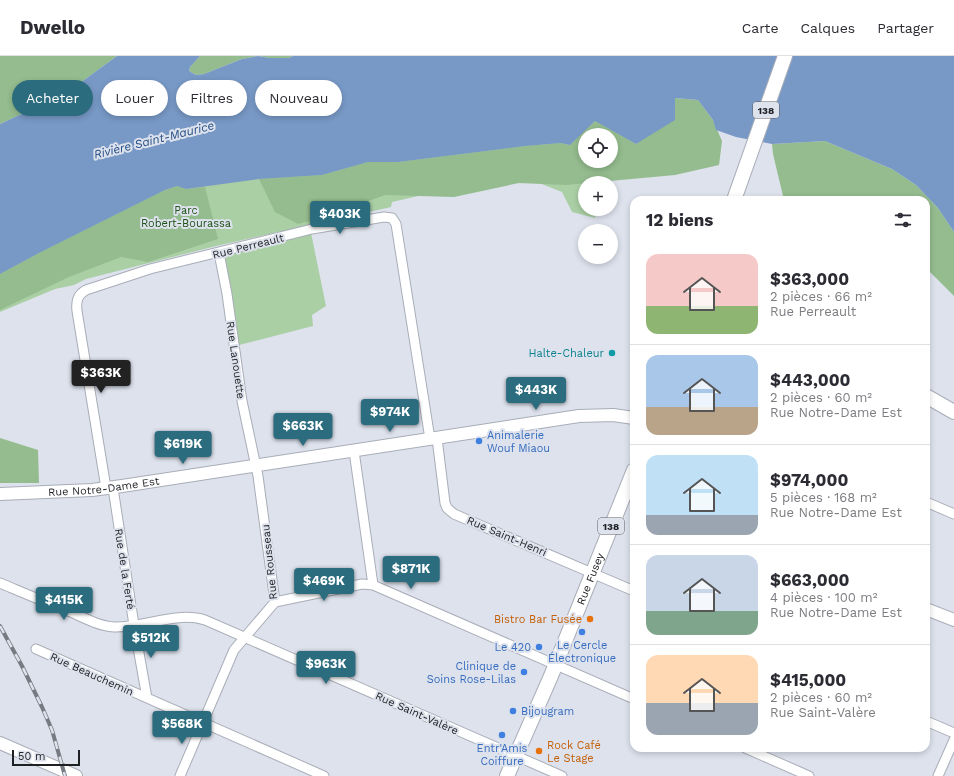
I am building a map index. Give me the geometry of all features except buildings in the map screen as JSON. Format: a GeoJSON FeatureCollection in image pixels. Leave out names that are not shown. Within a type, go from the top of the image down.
{"type":"FeatureCollection","features":[{"type":"Feature","properties":{"kind":"main road","name":"138"},"geometry":{"type":"LineString","coordinates":[[735,196],[785,56]]}},
{"type":"Feature","properties":{"kind":"main road"},"geometry":{"type":"LineString","coordinates":[[930,398],[954,412]]}},
{"type":"Feature","properties":{"kind":"main road","name":"Rue Fusey"},"geometry":{"type":"LineString","coordinates":[[508,776],[630,484]]}},
{"type":"Feature","properties":{"kind":"street","name":"Rue Perreault"},"geometry":{"type":"LineString","coordinates":[[110,488],[77,311],[76,302],[80,294],[86,290],[141,271],[319,228],[384,217],[392,218],[396,224],[433,438]]}},
{"type":"Feature","properties":{"kind":"street","name":"Rue Lanouette"},"geometry":{"type":"LineString","coordinates":[[219,253],[227,294],[242,401],[256,466]]}},
{"type":"Feature","properties":{"kind":"street","name":"Rue Notre-Dame Est"},"geometry":{"type":"LineString","coordinates":[[0,494],[110,488],[579,416],[614,415],[630,417]]}},
{"type":"Feature","properties":{"kind":"street","name":"Rue Saint-Henri"},"geometry":{"type":"LineString","coordinates":[[433,438],[445,503],[449,510],[454,514],[630,589]]}},
{"type":"Feature","properties":{"kind":"street"},"geometry":{"type":"LineString","coordinates":[[354,451],[373,585]]}},
{"type":"Feature","properties":{"kind":"street","name":"Rue Rousseau"},"geometry":{"type":"LineString","coordinates":[[180,776],[234,650],[275,602],[256,466]]}},
{"type":"Feature","properties":{"kind":"street","name":"Rue de la Ferté"},"geometry":{"type":"LineString","coordinates":[[110,488],[147,698]]}},
{"type":"Feature","properties":{"kind":"street"},"geometry":{"type":"LineString","coordinates":[[930,504],[954,514]]}},
{"type":"Feature","properties":{"kind":"street","name":"Rue Saint-Valère"},"geometry":{"type":"LineString","coordinates":[[0,583],[101,624],[114,627],[183,618],[194,618],[211,622],[244,638],[562,776]]}},
{"type":"Feature","properties":{"kind":"street"},"geometry":{"type":"LineString","coordinates":[[275,602],[362,584],[373,585],[630,697]]}},
{"type":"Feature","properties":{"kind":"street"},"geometry":{"type":"LineString","coordinates":[[930,611],[954,620]]}},
{"type":"Feature","properties":{"kind":"street","name":"Rue Beauchemin"},"geometry":{"type":"LineString","coordinates":[[36,649],[324,776]]}},
{"type":"Feature","properties":{"kind":"street"},"geometry":{"type":"LineString","coordinates":[[930,723],[954,733]]}},
{"type":"Feature","properties":{"kind":"street"},"geometry":{"type":"LineString","coordinates":[[938,776],[954,740]]}},
{"type":"Feature","properties":{"kind":"street"},"geometry":{"type":"LineString","coordinates":[[0,743],[76,776]]}},
{"type":"Feature","properties":{"kind":"street"},"geometry":{"type":"LineString","coordinates":[[755,752],[809,776]]}},
{"type":"Feature","properties":{"kind":"green space"},"geometry":{"type":"Polygon","coordinates":[[[0,56],[117,56],[84,80],[12,80],[12,116],[17,116],[0,124],[0,56]]]}},
{"type":"Feature","properties":{"kind":"green space"},"geometry":{"type":"Polygon","coordinates":[[[200,56],[258,56],[242,59],[204,74],[196,75],[189,71],[190,67],[200,56]]]}},
{"type":"Feature","properties":{"kind":"green space"},"geometry":{"type":"Polygon","coordinates":[[[258,56],[293,56],[289,58],[270,58],[258,56]]]}},
{"type":"Feature","properties":{"kind":"green space"},"geometry":{"type":"Polygon","coordinates":[[[675,98],[698,100],[713,120],[722,141],[719,165],[675,175],[618,180],[618,176],[578,176],[578,184],[566,185],[519,183],[454,197],[385,195],[322,218],[298,224],[275,212],[259,179],[322,175],[368,162],[398,162],[525,146],[561,143],[570,145],[578,137],[578,168],[618,168],[618,134],[636,144],[675,98]]]}},
{"type":"Feature","properties":{"kind":"green space","name":"Parc Robert-Bourassa"},"geometry":{"type":"Polygon","coordinates":[[[602,113],[639,135],[618,164],[618,128],[578,128],[578,168],[615,168],[609,176],[578,176],[578,214],[572,212],[562,192],[524,177],[467,185],[392,202],[391,207],[216,246],[86,279],[74,285],[55,289],[0,312],[0,272],[174,181],[602,113]]]}},
{"type":"Feature","properties":{"kind":"green space"},"geometry":{"type":"Polygon","coordinates":[[[595,121],[607,128],[588,128],[595,121]]]}},
{"type":"Feature","properties":{"kind":"green space"},"geometry":{"type":"Polygon","coordinates":[[[825,141],[892,169],[916,185],[927,196],[783,196],[772,144],[825,141]]]}},
{"type":"Feature","properties":{"kind":"green space"},"geometry":{"type":"Polygon","coordinates":[[[177,186],[186,189],[205,187],[218,239],[148,262],[121,257],[69,277],[0,310],[0,274],[165,190],[177,186]]]}},
{"type":"Feature","properties":{"kind":"green space"},"geometry":{"type":"Polygon","coordinates":[[[930,200],[938,208],[954,232],[954,296],[930,272],[930,200]]]}},
{"type":"Feature","properties":{"kind":"green space"},"geometry":{"type":"Polygon","coordinates":[[[311,233],[326,306],[312,315],[313,326],[239,345],[222,251],[311,233]]]}},
{"type":"Feature","properties":{"kind":"green space"},"geometry":{"type":"Polygon","coordinates":[[[0,438],[38,450],[39,483],[0,483],[0,438]]]}},
{"type":"Feature","properties":{"kind":"water","name":"Rivière Saint-Maurice"},"geometry":{"type":"Polygon","coordinates":[[[117,56],[200,56],[190,67],[189,71],[196,75],[204,74],[242,59],[258,56],[270,58],[289,58],[293,56],[954,56],[954,232],[938,208],[930,200],[930,196],[927,196],[916,185],[892,169],[825,141],[772,144],[736,137],[716,130],[713,120],[698,100],[675,98],[675,120],[636,144],[618,134],[618,128],[607,128],[595,121],[588,128],[578,128],[578,137],[570,145],[561,143],[525,146],[398,162],[368,162],[322,175],[259,179],[186,189],[177,186],[165,190],[0,274],[0,124],[17,116],[93,116],[93,80],[84,80],[117,56]]]}},
{"type":"Feature","properties":{"kind":"railway"},"geometry":{"type":"LineString","coordinates":[[0,626],[22,666],[52,730],[65,776]]}},
{"type":"Feature","properties":{"kind":"place","name":"Halte-Chaleur"},"geometry":{"type":"Point","coordinates":[612,353]}},
{"type":"Feature","properties":{"kind":"place","name":"Animalerie Wouf Miaou"},"geometry":{"type":"Point","coordinates":[479,441]}},
{"type":"Feature","properties":{"kind":"place","name":"Bistro Bar Fusée"},"geometry":{"type":"Point","coordinates":[590,619]}},
{"type":"Feature","properties":{"kind":"place","name":"Le Cercle Électronique"},"geometry":{"type":"Point","coordinates":[582,632]}},
{"type":"Feature","properties":{"kind":"place","name":"Le 420"},"geometry":{"type":"Point","coordinates":[539,647]}},
{"type":"Feature","properties":{"kind":"place","name":"Clinique de Soins Rose-Lilas"},"geometry":{"type":"Point","coordinates":[524,672]}},
{"type":"Feature","properties":{"kind":"place","name":"Bijougram"},"geometry":{"type":"Point","coordinates":[513,711]}},
{"type":"Feature","properties":{"kind":"place","name":"Entr'Amis Coiffure"},"geometry":{"type":"Point","coordinates":[502,735]}},
{"type":"Feature","properties":{"kind":"place","name":"Rock Café Le Stage"},"geometry":{"type":"Point","coordinates":[539,751]}}]}
